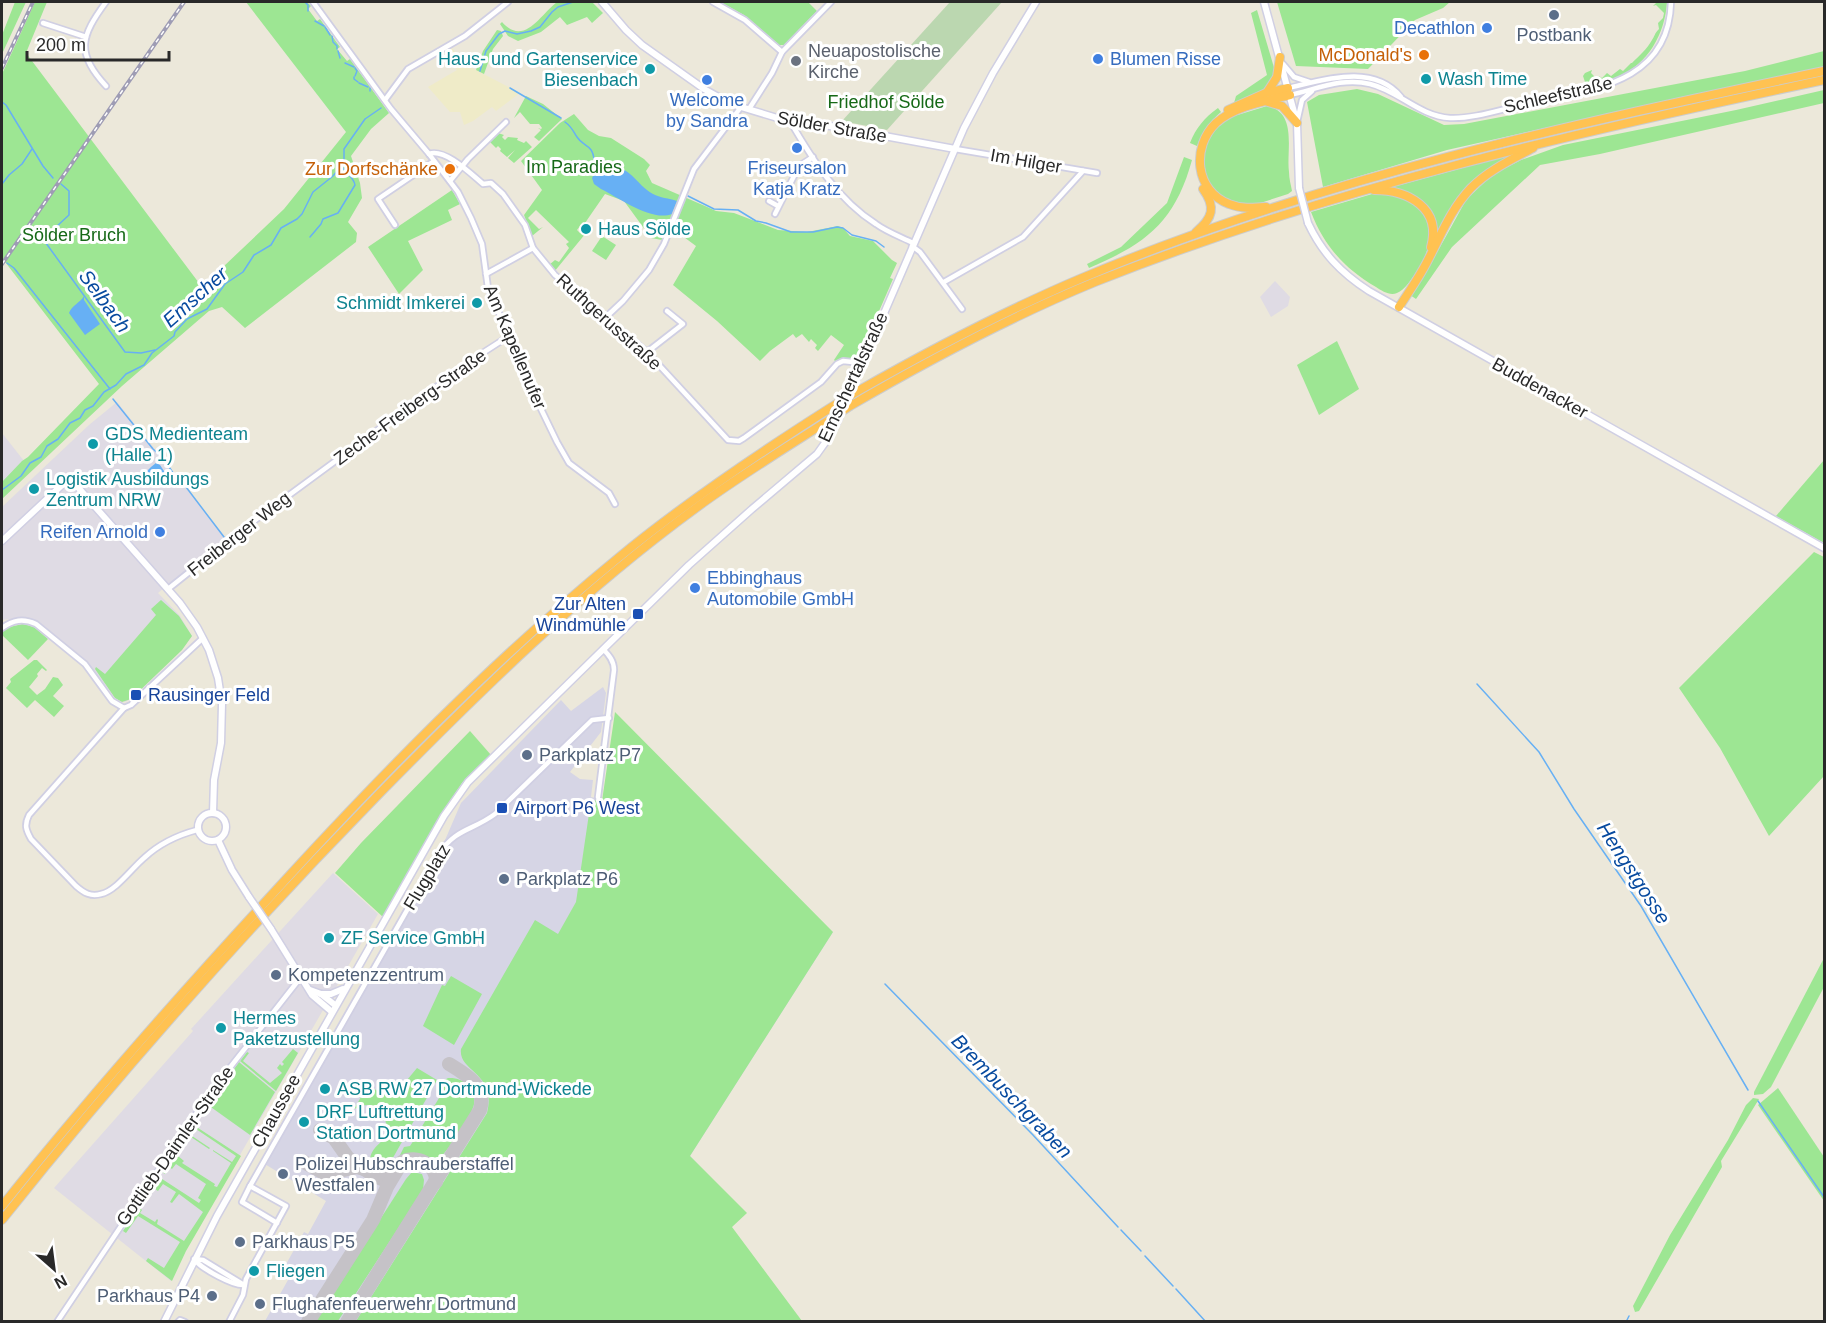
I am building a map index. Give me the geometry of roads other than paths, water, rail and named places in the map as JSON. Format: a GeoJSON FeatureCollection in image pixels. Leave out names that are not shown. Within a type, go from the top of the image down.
{"type":"FeatureCollection","features":[{"type":"Feature","properties":{"kind":"highway"},"geometry":{"type":"LineString","coordinates":[[1279,206],[1246,208],[1223,202],[1208,188],[1199,166],[1202,144],[1215,124],[1266,97],[1277,76],[1280,57]]}},
{"type":"Feature","properties":{"kind":"highway"},"geometry":{"type":"LineString","coordinates":[[2,1206],[151,1029],[230,940],[375,785],[478,682],[571,597],[662,523],[748,461],[838,403],[941,344],[1018,306],[1084,277],[1191,236],[1279,206],[1343,186],[1525,138],[1824,71]]}},
{"type":"Feature","properties":{"kind":"highway"},"geometry":{"type":"LineString","coordinates":[[2,1220],[107,1092],[202,984],[320,855],[442,730],[530,646],[626,563],[697,508],[850,406],[942,354],[1036,308],[1229,232],[1364,190],[1542,142],[1824,80]]}},
{"type":"Feature","properties":{"kind":"highway"},"geometry":{"type":"LineString","coordinates":[[1191,236],[1205,224],[1212,208],[1197,177],[1195,166],[1202,135],[1223,113],[1266,97],[1289,92]]}},
{"type":"Feature","properties":{"kind":"highway"},"geometry":{"type":"LineString","coordinates":[[1266,97],[1282,106],[1297,123]]}},
{"type":"Feature","properties":{"kind":"highway"},"geometry":{"type":"LineString","coordinates":[[1397,306],[1428,261],[1447,222],[1470,189],[1501,164],[1542,142]]}},
{"type":"Feature","properties":{"kind":"highway"},"geometry":{"type":"LineString","coordinates":[[1364,190],[1391,190],[1409,196],[1421,206],[1431,225],[1432,238],[1427,256],[1397,306]]}},
{"type":"Feature","properties":{"kind":"main road","name":"Sölder Straße"},"geometry":{"type":"LineString","coordinates":[[604,2],[626,30],[650,52],[713,95],[741,107],[790,121],[955,149]]}},
{"type":"Feature","properties":{"kind":"main road","name":"Emschertalstraße"},"geometry":{"type":"LineString","coordinates":[[494,755],[713,543],[817,454],[832,432],[975,106],[1036,2]]}},
{"type":"Feature","properties":{"kind":"main road","name":"Buddenacker"},"geometry":{"type":"LineString","coordinates":[[1264,2],[1297,123],[1299,188],[1308,223],[1318,243],[1337,267],[1357,283],[1824,549]]}},
{"type":"Feature","properties":{"kind":"main road"},"geometry":{"type":"LineString","coordinates":[[2,541],[63,484],[71,482],[190,616],[214,664],[222,704],[222,732],[214,780],[213,813]]}},
{"type":"Feature","properties":{"kind":"main road","name":"Chaussee"},"geometry":{"type":"LineString","coordinates":[[164,1322],[194,1259],[451,804],[494,755]]}},
{"type":"Feature","properties":{"kind":"main road"},"geometry":{"type":"LineString","coordinates":[[213,813],[221,817],[226,825],[225,834],[219,840],[210,842],[201,838],[197,830],[199,820],[213,813]]}},
{"type":"Feature","properties":{"kind":"main road"},"geometry":{"type":"LineString","coordinates":[[219,840],[231,870],[301,977],[317,1000],[332,1012]]}},
{"type":"Feature","properties":{"kind":"main road"},"geometry":{"type":"LineString","coordinates":[[321,994],[339,992],[346,987]]}},
{"type":"Feature","properties":{"kind":"main road"},"geometry":{"type":"LineString","coordinates":[[310,990],[321,994],[336,1005]]}},
{"type":"Feature","properties":{"kind":"street"},"geometry":{"type":"LineString","coordinates":[[106,2],[90,27],[86,37],[85,51],[92,71],[106,86]]}},
{"type":"Feature","properties":{"kind":"street","name":"Am Kapellenufer"},"geometry":{"type":"LineString","coordinates":[[313,2],[384,100],[450,181],[464,204],[482,244],[488,288],[527,380],[564,456],[609,493],[615,504]]}},
{"type":"Feature","properties":{"kind":"street"},"geometry":{"type":"LineString","coordinates":[[384,100],[408,69],[465,36],[508,2]]}},
{"type":"Feature","properties":{"kind":"street"},"geometry":{"type":"LineString","coordinates":[[713,2],[745,20],[782,52]]}},
{"type":"Feature","properties":{"kind":"street"},"geometry":{"type":"LineString","coordinates":[[749,109],[782,52],[831,2]]}},
{"type":"Feature","properties":{"kind":"street","name":"Schleefstraße"},"geometry":{"type":"LineString","coordinates":[[1289,92],[1341,82],[1364,82],[1385,89],[1430,114],[1449,118],[1611,85],[1640,69],[1655,52],[1666,31],[1671,2]]}},
{"type":"Feature","properties":{"kind":"street"},"geometry":{"type":"LineString","coordinates":[[43,23],[86,37]]}},
{"type":"Feature","properties":{"kind":"street"},"geometry":{"type":"LineString","coordinates":[[1280,57],[1292,75],[1309,82]]}},
{"type":"Feature","properties":{"kind":"street","name":"Schleefstraße"},"geometry":{"type":"LineString","coordinates":[[1289,92],[1309,82],[1339,77],[1367,78],[1389,86],[1403,98]]}},
{"type":"Feature","properties":{"kind":"street"},"geometry":{"type":"LineString","coordinates":[[1297,123],[1302,100],[1317,88]]}},
{"type":"Feature","properties":{"kind":"street"},"geometry":{"type":"LineString","coordinates":[[606,317],[649,270],[664,244],[694,170],[741,107]]}},
{"type":"Feature","properties":{"kind":"street"},"geometry":{"type":"LineString","coordinates":[[790,121],[833,186],[856,210],[878,226],[913,245],[944,282],[962,309]]}},
{"type":"Feature","properties":{"kind":"street"},"geometry":{"type":"LineString","coordinates":[[450,181],[486,140],[506,122]]}},
{"type":"Feature","properties":{"kind":"street","name":"Im Hilger"},"geometry":{"type":"LineString","coordinates":[[955,149],[1097,173]]}},
{"type":"Feature","properties":{"kind":"street","name":"Ruthgerusstraße"},"geometry":{"type":"LineString","coordinates":[[429,154],[434,152],[444,155],[483,184],[491,183],[495,186],[522,219],[533,248],[555,275],[647,352],[728,440],[744,438],[815,387],[837,364],[843,361],[862,363]]}},
{"type":"Feature","properties":{"kind":"street"},"geometry":{"type":"LineString","coordinates":[[774,214],[799,166],[813,157]]}},
{"type":"Feature","properties":{"kind":"street"},"geometry":{"type":"LineString","coordinates":[[378,199],[434,161]]}},
{"type":"Feature","properties":{"kind":"street"},"geometry":{"type":"LineString","coordinates":[[944,282],[1023,237],[1083,171]]}},
{"type":"Feature","properties":{"kind":"street"},"geometry":{"type":"LineString","coordinates":[[374,193],[395,225]]}},
{"type":"Feature","properties":{"kind":"street"},"geometry":{"type":"LineString","coordinates":[[769,201],[778,206]]}},
{"type":"Feature","properties":{"kind":"street"},"geometry":{"type":"LineString","coordinates":[[486,274],[533,248]]}},
{"type":"Feature","properties":{"kind":"street"},"geometry":{"type":"LineString","coordinates":[[647,352],[683,324],[667,311]]}},
{"type":"Feature","properties":{"kind":"street","name":"Zeche-Freiberg-Straße"},"geometry":{"type":"LineString","coordinates":[[310,479],[481,354],[510,336]]}},
{"type":"Feature","properties":{"kind":"street","name":"Freiberger Weg"},"geometry":{"type":"LineString","coordinates":[[168,589],[310,479]]}},
{"type":"Feature","properties":{"kind":"street"},"geometry":{"type":"LineString","coordinates":[[2,628],[8,623],[21,620],[36,624],[86,664],[112,701],[124,708]]}},
{"type":"Feature","properties":{"kind":"street"},"geometry":{"type":"LineString","coordinates":[[197,830],[169,841],[154,850],[109,891],[95,896],[84,893],[76,886],[31,839],[26,831],[25,822],[124,708],[131,705],[203,638]]}},
{"type":"Feature","properties":{"kind":"street"},"geometry":{"type":"LineString","coordinates":[[598,797],[614,665],[610,656],[603,649]]}},
{"type":"Feature","properties":{"kind":"street","name":"Flugplatz"},"geometry":{"type":"LineString","coordinates":[[250,1186],[446,843],[460,832],[495,814],[592,720],[609,718]]}},
{"type":"Feature","properties":{"kind":"street","name":"Gottlieb-Daimler-Straße"},"geometry":{"type":"LineString","coordinates":[[57,1322],[210,1093],[301,977]]}},
{"type":"Feature","properties":{"kind":"street"},"geometry":{"type":"LineString","coordinates":[[229,1322],[243,1295],[244,1286],[286,1206],[250,1186],[242,1202],[277,1223]]}},
{"type":"Feature","properties":{"kind":"street"},"geometry":{"type":"LineString","coordinates":[[194,1259],[200,1266],[237,1286],[244,1286]]}},
{"type":"Feature","properties":{"kind":"street"},"geometry":{"type":"LineString","coordinates":[[178,1322],[180,1320],[185,1322]]}},
{"type":"Feature","properties":{"kind":"water"},"geometry":{"type":"Polygon","coordinates":[[[604,166],[621,168],[653,194],[677,201],[672,214],[664,216],[645,212],[601,189],[594,184],[592,178],[596,171],[604,166]]]}},
{"type":"Feature","properties":{"kind":"water"},"geometry":{"type":"Polygon","coordinates":[[[84,296],[84,300],[100,324],[85,335],[69,313],[84,296]]]}},
{"type":"Feature","properties":{"kind":"water"},"geometry":{"type":"Polygon","coordinates":[[[156,463],[168,477],[160,484],[147,480],[144,474],[156,463]]]}},
{"type":"Feature","properties":{"kind":"waterway"},"geometry":{"type":"LineString","coordinates":[[305,2],[308,5],[308,11]]}},
{"type":"Feature","properties":{"kind":"waterway","name":"Emscher"},"geometry":{"type":"LineString","coordinates":[[480,71],[486,51],[499,34],[505,31],[517,34],[531,31],[540,27],[558,7],[573,2]]}},
{"type":"Feature","properties":{"kind":"waterway"},"geometry":{"type":"LineString","coordinates":[[315,21],[324,26]]}},
{"type":"Feature","properties":{"kind":"waterway"},"geometry":{"type":"LineString","coordinates":[[325,27],[330,35]]}},
{"type":"Feature","properties":{"kind":"waterway"},"geometry":{"type":"LineString","coordinates":[[332,36],[337,49]]}},
{"type":"Feature","properties":{"kind":"waterway"},"geometry":{"type":"LineString","coordinates":[[338,51],[340,58]]}},
{"type":"Feature","properties":{"kind":"waterway"},"geometry":{"type":"LineString","coordinates":[[345,63],[354,67]]}},
{"type":"Feature","properties":{"kind":"waterway"},"geometry":{"type":"LineString","coordinates":[[355,68],[357,71],[355,76]]}},
{"type":"Feature","properties":{"kind":"waterway"},"geometry":{"type":"LineString","coordinates":[[354,77],[358,82]]}},
{"type":"Feature","properties":{"kind":"waterway"},"geometry":{"type":"LineString","coordinates":[[359,83],[368,87]]}},
{"type":"Feature","properties":{"kind":"waterway"},"geometry":{"type":"LineString","coordinates":[[510,88],[561,118]]}},
{"type":"Feature","properties":{"kind":"waterway","name":"Selbach"},"geometry":{"type":"LineString","coordinates":[[2,102],[53,178]]}},
{"type":"Feature","properties":{"kind":"waterway","name":"Emscher"},"geometry":{"type":"LineString","coordinates":[[2,490],[21,476],[30,463],[41,457],[47,446],[58,439],[70,423],[80,418],[85,410],[93,406],[104,392],[116,385],[126,374],[144,365],[152,353],[174,336],[187,319],[207,309],[225,284],[243,272],[254,255],[271,245],[281,228],[302,214],[313,192],[333,176],[344,163],[344,149],[365,119],[381,108]]}},
{"type":"Feature","properties":{"kind":"waterway"},"geometry":{"type":"LineString","coordinates":[[565,122],[579,140],[590,148],[594,160],[602,167]]}},
{"type":"Feature","properties":{"kind":"waterway"},"geometry":{"type":"LineString","coordinates":[[2,184],[22,164],[32,149]]}},
{"type":"Feature","properties":{"kind":"waterway"},"geometry":{"type":"LineString","coordinates":[[310,237],[323,219],[338,213],[355,185],[341,165]]}},
{"type":"Feature","properties":{"kind":"waterway","name":"Selbach"},"geometry":{"type":"LineString","coordinates":[[61,184],[69,191],[69,215],[43,239],[125,352],[141,353],[155,350]]}},
{"type":"Feature","properties":{"kind":"waterway"},"geometry":{"type":"LineString","coordinates":[[688,196],[714,209],[738,210],[756,221],[791,232],[813,232],[837,227],[843,228],[852,235],[876,241],[884,247]]}},
{"type":"Feature","properties":{"kind":"waterway"},"geometry":{"type":"LineString","coordinates":[[2,243],[2,248]]}},
{"type":"Feature","properties":{"kind":"waterway"},"geometry":{"type":"LineString","coordinates":[[7,263],[14,268],[110,389]]}},
{"type":"Feature","properties":{"kind":"waterway"},"geometry":{"type":"LineString","coordinates":[[113,399],[153,449],[164,459],[224,537]]}},
{"type":"Feature","properties":{"kind":"waterway","name":"Hengstgosse"},"geometry":{"type":"LineString","coordinates":[[1477,684],[1539,752],[1574,809],[1641,906],[1748,1090]]}},
{"type":"Feature","properties":{"kind":"waterway","name":"Brembuschgraben"},"geometry":{"type":"LineString","coordinates":[[885,984],[1033,1135],[1118,1227]]}},
{"type":"Feature","properties":{"kind":"waterway","name":"Hengstgosse"},"geometry":{"type":"LineString","coordinates":[[1758,1101],[1824,1197]]}},
{"type":"Feature","properties":{"kind":"waterway","name":"Brembuschgraben"},"geometry":{"type":"LineString","coordinates":[[1121,1230],[1141,1251]]}},
{"type":"Feature","properties":{"kind":"waterway","name":"Brembuschgraben"},"geometry":{"type":"LineString","coordinates":[[1145,1256],[1173,1286]]}},
{"type":"Feature","properties":{"kind":"waterway","name":"Brembuschgraben"},"geometry":{"type":"LineString","coordinates":[[1176,1289],[1206,1322]]}},
{"type":"Feature","properties":{"kind":"waterway"},"geometry":{"type":"LineString","coordinates":[[1626,1322],[1629,1316]]}},
{"type":"Feature","properties":{"kind":"railway"},"geometry":{"type":"LineString","coordinates":[[2,68],[33,2]]}},
{"type":"Feature","properties":{"kind":"railway"},"geometry":{"type":"LineString","coordinates":[[2,264],[184,2]]}},
{"type":"Feature","properties":{"kind":"place","name":"Postbank"},"geometry":{"type":"Point","coordinates":[1554,15]}},
{"type":"Feature","properties":{"kind":"place","name":"Decathlon"},"geometry":{"type":"Point","coordinates":[1487,28]}},
{"type":"Feature","properties":{"kind":"place","name":"McDonald's"},"geometry":{"type":"Point","coordinates":[1424,55]}},
{"type":"Feature","properties":{"kind":"place","name":"Blumen Risse"},"geometry":{"type":"Point","coordinates":[1098,59]}},
{"type":"Feature","properties":{"kind":"place","name":"Neuapostolische Kirche"},"geometry":{"type":"Point","coordinates":[796,61]}},
{"type":"Feature","properties":{"kind":"place","name":"Haus- und Gartenservice Biesenbach"},"geometry":{"type":"Point","coordinates":[650,69]}},
{"type":"Feature","properties":{"kind":"place","name":"Wash Time"},"geometry":{"type":"Point","coordinates":[1426,79]}},
{"type":"Feature","properties":{"kind":"place","name":"Welcome by Sandra"},"geometry":{"type":"Point","coordinates":[707,80]}},
{"type":"Feature","properties":{"kind":"place","name":"Friseursalon Katja Kratz"},"geometry":{"type":"Point","coordinates":[797,148]}},
{"type":"Feature","properties":{"kind":"place","name":"Zur Dorfschänke"},"geometry":{"type":"Point","coordinates":[450,169]}},
{"type":"Feature","properties":{"kind":"place","name":"Haus Sölde"},"geometry":{"type":"Point","coordinates":[586,229]}},
{"type":"Feature","properties":{"kind":"place","name":"Schmidt Imkerei"},"geometry":{"type":"Point","coordinates":[477,303]}},
{"type":"Feature","properties":{"kind":"place","name":"GDS Medienteam (Halle 1)"},"geometry":{"type":"Point","coordinates":[93,444]}},
{"type":"Feature","properties":{"kind":"place","name":"Logistik Ausbildungs Zentrum NRW"},"geometry":{"type":"Point","coordinates":[34,489]}},
{"type":"Feature","properties":{"kind":"place","name":"Reifen Arnold"},"geometry":{"type":"Point","coordinates":[160,532]}},
{"type":"Feature","properties":{"kind":"place","name":"Ebbinghaus Automobile GmbH"},"geometry":{"type":"Point","coordinates":[695,588]}},
{"type":"Feature","properties":{"kind":"place","name":"Zur Alten Windmühle"},"geometry":{"type":"Point","coordinates":[638,614]}},
{"type":"Feature","properties":{"kind":"place","name":"Rausinger Feld"},"geometry":{"type":"Point","coordinates":[136,695]}},
{"type":"Feature","properties":{"kind":"place","name":"Parkplatz P7"},"geometry":{"type":"Point","coordinates":[527,755]}},
{"type":"Feature","properties":{"kind":"place","name":"Airport P6 West"},"geometry":{"type":"Point","coordinates":[502,808]}},
{"type":"Feature","properties":{"kind":"place","name":"Parkplatz P6"},"geometry":{"type":"Point","coordinates":[504,879]}},
{"type":"Feature","properties":{"kind":"place","name":"ZF Service GmbH"},"geometry":{"type":"Point","coordinates":[329,938]}},
{"type":"Feature","properties":{"kind":"place","name":"Kompetenzzentrum"},"geometry":{"type":"Point","coordinates":[276,975]}},
{"type":"Feature","properties":{"kind":"place","name":"Hermes Paketzustellung"},"geometry":{"type":"Point","coordinates":[221,1028]}},
{"type":"Feature","properties":{"kind":"place","name":"ASB RW 27 Dortmund-Wickede"},"geometry":{"type":"Point","coordinates":[325,1089]}},
{"type":"Feature","properties":{"kind":"place","name":"DRF Luftrettung Station Dortmund"},"geometry":{"type":"Point","coordinates":[304,1122]}},
{"type":"Feature","properties":{"kind":"place","name":"Polizei Hubschrauberstaffel Westfalen"},"geometry":{"type":"Point","coordinates":[283,1174]}},
{"type":"Feature","properties":{"kind":"place","name":"Parkhaus P5"},"geometry":{"type":"Point","coordinates":[240,1242]}},
{"type":"Feature","properties":{"kind":"place","name":"Fliegen"},"geometry":{"type":"Point","coordinates":[254,1271]}},
{"type":"Feature","properties":{"kind":"place","name":"Parkhaus P4"},"geometry":{"type":"Point","coordinates":[212,1296]}},
{"type":"Feature","properties":{"kind":"place","name":"Flughafenfeuerwehr Dortmund"},"geometry":{"type":"Point","coordinates":[260,1304]}},
{"type":"Feature","properties":{"kind":"park label","name":"Friedhof Sölde"},"geometry":{"type":"Point","coordinates":[886,102]}},
{"type":"Feature","properties":{"kind":"park label","name":"Im Paradies"},"geometry":{"type":"Point","coordinates":[574,167]}},
{"type":"Feature","properties":{"kind":"park label","name":"Sölder Bruch"},"geometry":{"type":"Point","coordinates":[74,235]}}]}
